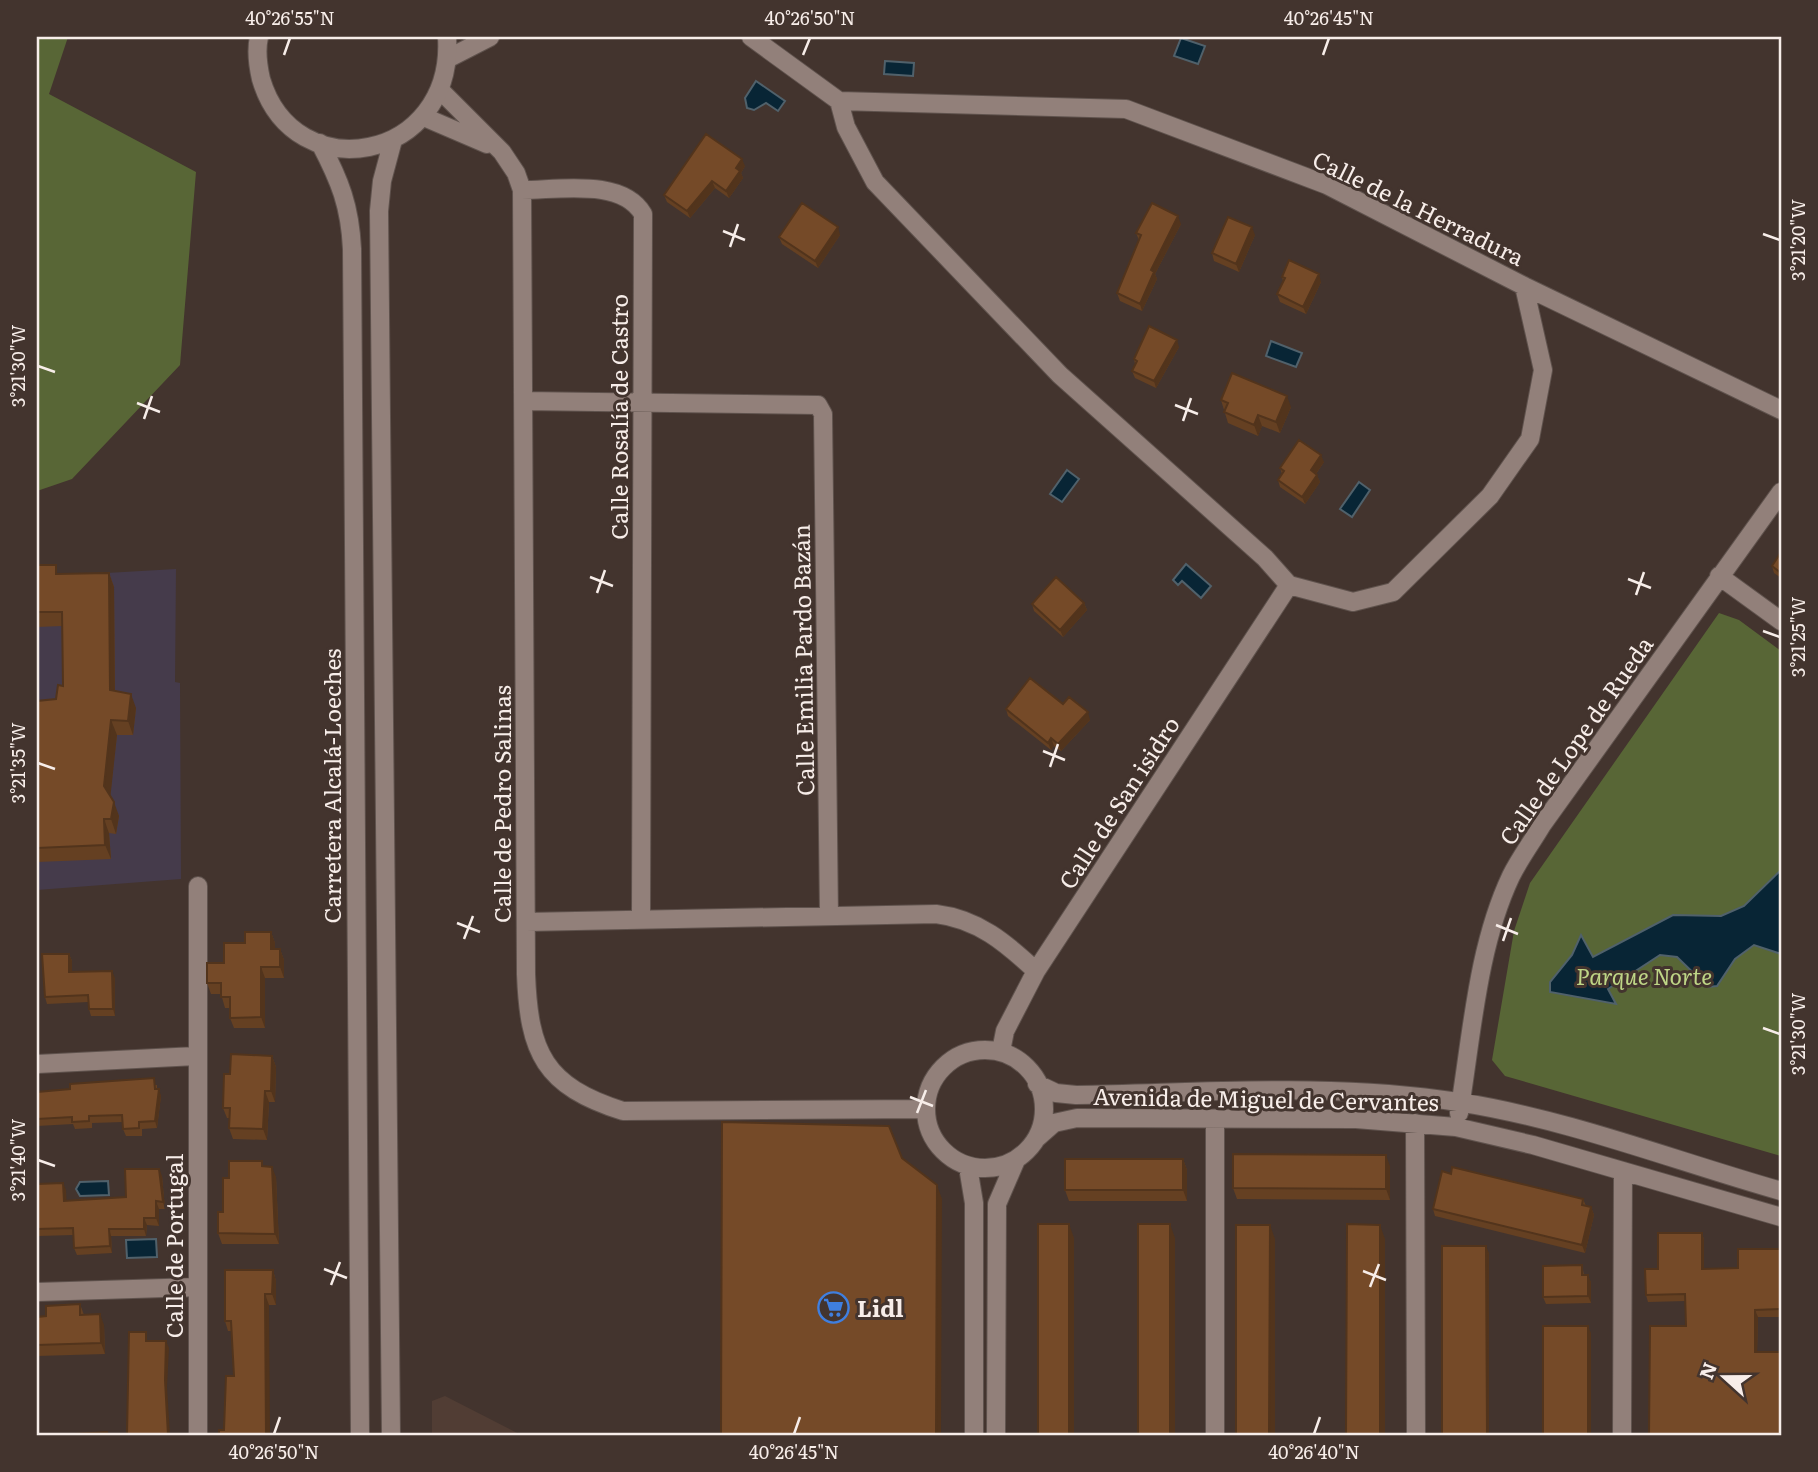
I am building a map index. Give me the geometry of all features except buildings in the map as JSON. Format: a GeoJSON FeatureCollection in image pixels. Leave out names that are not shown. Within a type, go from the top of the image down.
{"type":"FeatureCollection","features":[{"type":"Feature","properties":{"kind":"street"},"geometry":{"type":"LineString","coordinates":[[259,37],[258,67],[265,92],[288,123],[320,143],[345,148],[369,147],[393,140],[424,117],[441,91],[449,58],[447,37]]}},
{"type":"Feature","properties":{"kind":"street"},"geometry":{"type":"LineString","coordinates":[[449,58],[490,37]]}},
{"type":"Feature","properties":{"kind":"street"},"geometry":{"type":"LineString","coordinates":[[751,37],[839,101],[846,127],[875,182],[1060,375],[1265,558],[1289,585]]}},
{"type":"Feature","properties":{"kind":"street","name":"Calle de Pedro Salinas"},"geometry":{"type":"LineString","coordinates":[[441,91],[502,152],[516,173],[522,190],[526,922],[528,1020],[539,1053],[562,1083],[588,1100],[623,1111],[925,1109]]}},
{"type":"Feature","properties":{"kind":"street","name":"Calle de la Herradura"},"geometry":{"type":"LineString","coordinates":[[839,101],[1126,109],[1327,185],[1524,286],[1543,370],[1530,439],[1490,496],[1393,592],[1353,602],[1289,585]]}},
{"type":"Feature","properties":{"kind":"street"},"geometry":{"type":"LineString","coordinates":[[424,117],[502,152]]}},
{"type":"Feature","properties":{"kind":"street"},"geometry":{"type":"LineString","coordinates":[[391,1435],[380,211],[382,181],[393,140]]}},
{"type":"Feature","properties":{"kind":"street","name":"Carretera Alcalá-Loeches"},"geometry":{"type":"LineString","coordinates":[[320,143],[338,176],[351,214],[360,1435]]}},
{"type":"Feature","properties":{"kind":"street","name":"Calle Rosalía de Castro"},"geometry":{"type":"LineString","coordinates":[[522,190],[614,190],[637,203],[643,214],[642,919]]}},
{"type":"Feature","properties":{"kind":"street"},"geometry":{"type":"LineString","coordinates":[[1524,286],[1781,410]]}},
{"type":"Feature","properties":{"kind":"street"},"geometry":{"type":"LineString","coordinates":[[523,401],[642,403]]}},
{"type":"Feature","properties":{"kind":"street","name":"Calle Emilia Pardo Bazán"},"geometry":{"type":"LineString","coordinates":[[642,403],[818,405],[823,414],[829,916]]}},
{"type":"Feature","properties":{"kind":"street","name":"Calle de Lope de Rueda"},"geometry":{"type":"LineString","coordinates":[[1457,1127],[1475,1011],[1493,926],[1511,876],[1542,825],[1781,492]]}},
{"type":"Feature","properties":{"kind":"street"},"geometry":{"type":"LineString","coordinates":[[1720,576],[1781,621]]}},
{"type":"Feature","properties":{"kind":"street","name":"Calle de San isidro"},"geometry":{"type":"LineString","coordinates":[[1001,1051],[1005,1031],[1036,971],[1289,585]]}},
{"type":"Feature","properties":{"kind":"street","name":"Calle de Portugal"},"geometry":{"type":"LineString","coordinates":[[198,886],[198,1435]]}},
{"type":"Feature","properties":{"kind":"street"},"geometry":{"type":"LineString","coordinates":[[526,922],[952,916],[1002,940],[1036,971]]}},
{"type":"Feature","properties":{"kind":"street"},"geometry":{"type":"LineString","coordinates":[[996,1435],[997,1204],[1001,1188],[1017,1159],[1037,1138],[1043,1124],[1042,1093],[1026,1066],[1001,1051],[973,1050],[947,1063],[932,1080],[925,1109],[928,1131],[945,1154],[968,1167],[986,1169],[1003,1166],[1017,1159]]}},
{"type":"Feature","properties":{"kind":"street"},"geometry":{"type":"LineString","coordinates":[[37,1063],[196,1056]]}},
{"type":"Feature","properties":{"kind":"street","name":"Avenida de Miguel de Cervantes"},"geometry":{"type":"LineString","coordinates":[[1037,1084],[1056,1093],[1076,1096],[1360,1091],[1461,1102],[1552,1122],[1781,1191]]}},
{"type":"Feature","properties":{"kind":"street","name":"Avenida de Miguel de Cervantes"},"geometry":{"type":"LineString","coordinates":[[1037,1138],[1054,1123],[1077,1118],[1356,1119],[1457,1127],[1507,1138],[1781,1217]]}},
{"type":"Feature","properties":{"kind":"street"},"geometry":{"type":"LineString","coordinates":[[1215,1120],[1215,1435]]}},
{"type":"Feature","properties":{"kind":"street"},"geometry":{"type":"LineString","coordinates":[[1415,1123],[1416,1435]]}},
{"type":"Feature","properties":{"kind":"street"},"geometry":{"type":"LineString","coordinates":[[968,1167],[974,1203],[974,1435]]}},
{"type":"Feature","properties":{"kind":"street"},"geometry":{"type":"LineString","coordinates":[[1622,1435],[1623,1171]]}},
{"type":"Feature","properties":{"kind":"street"},"geometry":{"type":"LineString","coordinates":[[37,1292],[197,1287]]}},
{"type":"Feature","properties":{"kind":"shaded area"},"geometry":{"type":"Polygon","coordinates":[[[176,569],[175,682],[180,683],[181,879],[37,890],[37,577],[176,569]]]}},
{"type":"Feature","properties":{"kind":"shaded area"},"geometry":{"type":"Polygon","coordinates":[[[445,1396],[521,1435],[432,1435],[432,1401],[445,1396]]]}},
{"type":"Feature","properties":{"kind":"green space"},"geometry":{"type":"Polygon","coordinates":[[[37,37],[68,37],[49,94],[196,172],[180,365],[72,479],[37,491],[37,37]]]}},
{"type":"Feature","properties":{"kind":"green space","name":"Parque Norte"},"geometry":{"type":"Polygon","coordinates":[[[1719,613],[1739,620],[1781,651],[1781,1156],[1505,1076],[1492,1060],[1514,931],[1530,883],[1719,613]]]}},
{"type":"Feature","properties":{"kind":"water"},"geometry":{"type":"Polygon","coordinates":[[[1181,38],[1205,46],[1198,64],[1174,56],[1181,38]]]}},
{"type":"Feature","properties":{"kind":"water"},"geometry":{"type":"Polygon","coordinates":[[[885,61],[914,63],[913,76],[884,74],[885,61]]]}},
{"type":"Feature","properties":{"kind":"water"},"geometry":{"type":"Polygon","coordinates":[[[756,81],[785,101],[778,111],[766,103],[754,110],[747,108],[745,98],[756,81]]]}},
{"type":"Feature","properties":{"kind":"water"},"geometry":{"type":"Polygon","coordinates":[[[1271,341],[1302,353],[1296,367],[1266,356],[1271,341]]]}},
{"type":"Feature","properties":{"kind":"water"},"geometry":{"type":"Polygon","coordinates":[[[1067,470],[1079,479],[1062,502],[1050,494],[1067,470]]]}},
{"type":"Feature","properties":{"kind":"water"},"geometry":{"type":"Polygon","coordinates":[[[1359,482],[1370,490],[1352,517],[1340,509],[1359,482]]]}},
{"type":"Feature","properties":{"kind":"water"},"geometry":{"type":"Polygon","coordinates":[[[1186,564],[1211,586],[1201,598],[1182,581],[1178,585],[1173,580],[1186,564]]]}},
{"type":"Feature","properties":{"kind":"water"},"geometry":{"type":"Polygon","coordinates":[[[1781,870],[1781,954],[1754,945],[1735,959],[1717,986],[1708,987],[1677,957],[1660,955],[1608,989],[1616,1004],[1550,992],[1550,982],[1572,955],[1581,935],[1593,957],[1673,915],[1721,916],[1744,906],[1781,870]]]}},
{"type":"Feature","properties":{"kind":"water"},"geometry":{"type":"Polygon","coordinates":[[[108,1181],[109,1195],[80,1196],[76,1189],[80,1182],[108,1181]]]}},
{"type":"Feature","properties":{"kind":"water"},"geometry":{"type":"Polygon","coordinates":[[[156,1239],[157,1257],[127,1258],[126,1240],[156,1239]]]}},
{"type":"Feature","properties":{"kind":"place","name":"Lidl"},"geometry":{"type":"Point","coordinates":[834,1307]}}]}
